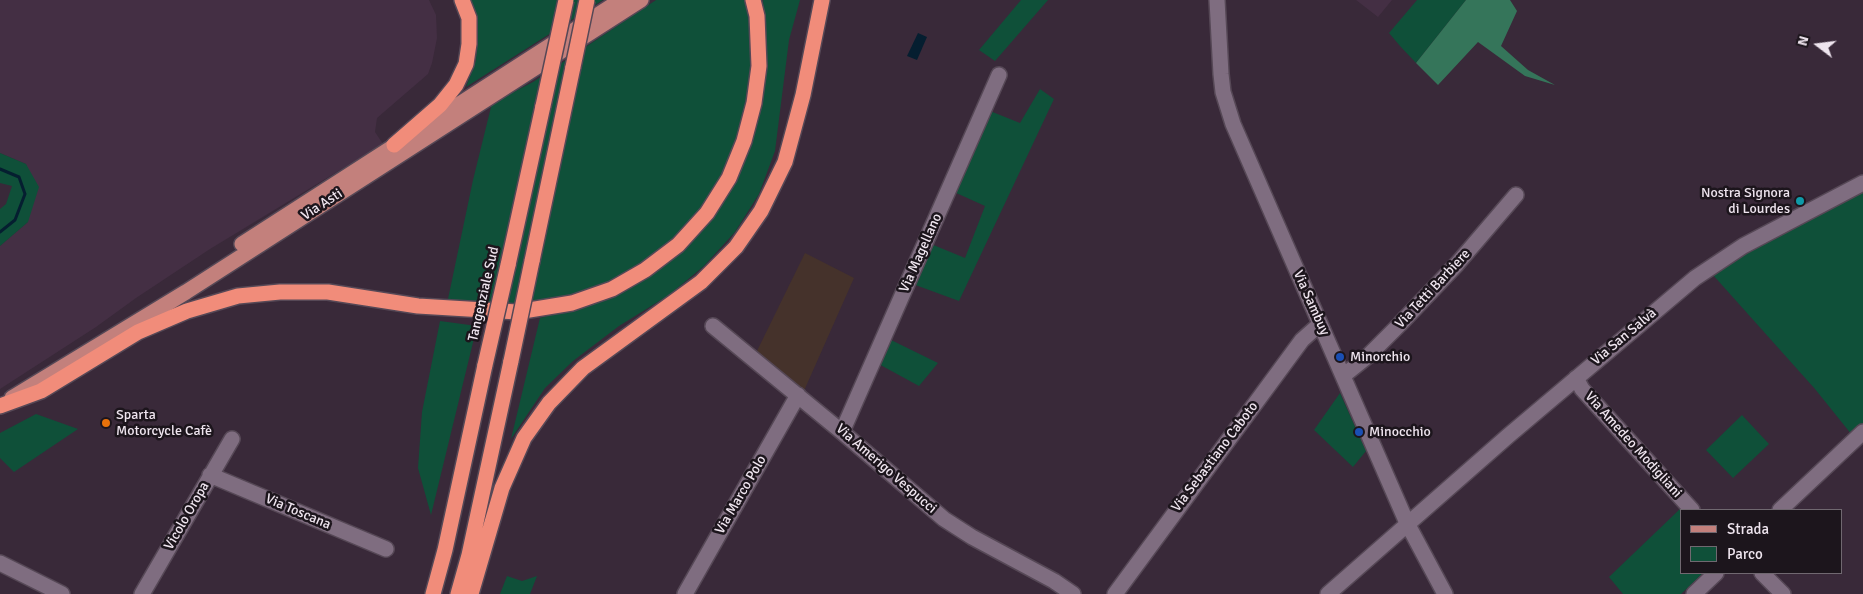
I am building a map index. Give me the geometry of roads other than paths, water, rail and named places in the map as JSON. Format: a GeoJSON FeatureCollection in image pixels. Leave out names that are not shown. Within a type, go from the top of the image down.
{"type":"FeatureCollection","features":[{"type":"Feature","properties":{"kind":"highway"},"geometry":{"type":"LineString","coordinates":[[394,145],[440,105],[456,85],[466,64],[469,44],[469,18],[462,0]]}},
{"type":"Feature","properties":{"kind":"highway","name":"Tangenziale Sud"},"geometry":{"type":"LineString","coordinates":[[433,594],[445,550],[566,0]]}},
{"type":"Feature","properties":{"kind":"highway"},"geometry":{"type":"LineString","coordinates":[[458,594],[469,555],[588,0]]}},
{"type":"Feature","properties":{"kind":"highway"},"geometry":{"type":"LineString","coordinates":[[0,406],[41,391],[138,332],[187,311],[238,296],[280,292],[328,292],[418,306],[517,312],[572,303],[612,289],[645,270],[678,245],[707,213],[728,178],[744,141],[754,103],[759,66],[757,16],[753,0]]}},
{"type":"Feature","properties":{"kind":"highway"},"geometry":{"type":"LineString","coordinates":[[471,594],[502,488],[524,438],[549,403],[583,368],[701,282],[736,247],[761,211],[785,162],[803,95],[822,0]]}},
{"type":"Feature","properties":{"kind":"main road","name":"Via Asti"},"geometry":{"type":"LineString","coordinates":[[0,395],[181,285],[394,145],[621,0]]}},
{"type":"Feature","properties":{"kind":"main road","name":"Via Asti"},"geometry":{"type":"LineString","coordinates":[[0,406],[186,292],[641,0]]}},
{"type":"Feature","properties":{"kind":"street","name":"Via Sambuy"},"geometry":{"type":"LineString","coordinates":[[1217,0],[1223,92],[1240,144],[1407,523],[1445,594]]}},
{"type":"Feature","properties":{"kind":"street","name":"Via Magellano"},"geometry":{"type":"LineString","coordinates":[[842,432],[999,75]]}},
{"type":"Feature","properties":{"kind":"street","name":"Via San Salvà"},"geometry":{"type":"LineString","coordinates":[[1328,594],[1407,523],[1576,378],[1713,265],[1742,246],[1863,183]]}},
{"type":"Feature","properties":{"kind":"street","name":"Via Tetti Barbiere"},"geometry":{"type":"LineString","coordinates":[[1343,376],[1368,356],[1400,324],[1457,264],[1516,195]]}},
{"type":"Feature","properties":{"kind":"street","name":"Via Sebastiano Caboto"},"geometry":{"type":"LineString","coordinates":[[1115,594],[1302,340],[1320,324]]}},
{"type":"Feature","properties":{"kind":"street","name":"Via Amerigo Vespucci"},"geometry":{"type":"LineString","coordinates":[[713,326],[798,395],[944,519],[1073,594]]}},
{"type":"Feature","properties":{"kind":"street","name":"Via Amedeo Modigliani"},"geometry":{"type":"LineString","coordinates":[[1576,378],[1582,389],[1691,509]]}},
{"type":"Feature","properties":{"kind":"street","name":"Via Marco Polo"},"geometry":{"type":"LineString","coordinates":[[684,594],[798,395]]}},
{"type":"Feature","properties":{"kind":"street"},"geometry":{"type":"LineString","coordinates":[[1781,509],[1863,432]]}},
{"type":"Feature","properties":{"kind":"street","name":"Vicolo Oropa"},"geometry":{"type":"LineString","coordinates":[[142,594],[232,439]]}},
{"type":"Feature","properties":{"kind":"street","name":"Via Toscana"},"geometry":{"type":"LineString","coordinates":[[210,475],[386,550]]}},
{"type":"Feature","properties":{"kind":"street"},"geometry":{"type":"LineString","coordinates":[[0,563],[62,594]]}},
{"type":"Feature","properties":{"kind":"street"},"geometry":{"type":"LineString","coordinates":[[1694,594],[1715,574]]}},
{"type":"Feature","properties":{"kind":"street"},"geometry":{"type":"LineString","coordinates":[[1763,574],[1783,594]]}},
{"type":"Feature","properties":{"kind":"water"},"geometry":{"type":"Polygon","coordinates":[[[918,33],[927,37],[917,60],[907,56],[918,33]]]}},
{"type":"Feature","properties":{"kind":"waterway"},"geometry":{"type":"LineString","coordinates":[[0,169],[19,177],[25,194],[15,220],[0,232]]}},
{"type":"Feature","properties":{"kind":"place","name":"Nostra Signora di Lourdes"},"geometry":{"type":"Point","coordinates":[1800,201]}},
{"type":"Feature","properties":{"kind":"place","name":"Minorchio"},"geometry":{"type":"Point","coordinates":[1340,357]}},
{"type":"Feature","properties":{"kind":"place","name":"Sparta Motorcycle Cafè"},"geometry":{"type":"Point","coordinates":[106,423]}},
{"type":"Feature","properties":{"kind":"place","name":"Minocchio"},"geometry":{"type":"Point","coordinates":[1359,432]}}]}
